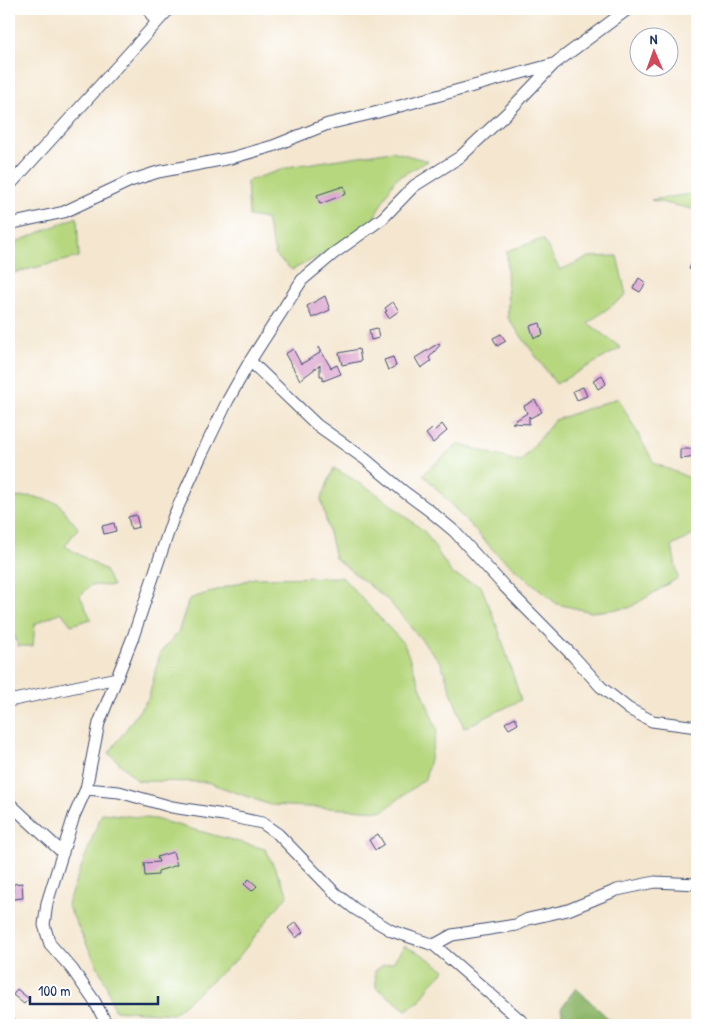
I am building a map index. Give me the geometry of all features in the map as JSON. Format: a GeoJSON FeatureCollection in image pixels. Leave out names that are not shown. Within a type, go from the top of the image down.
{"type":"FeatureCollection","features":[{"type":"Feature","properties":{"kind":"street"},"geometry":{"type":"LineString","coordinates":[[148,9],[156,22]]}},
{"type":"Feature","properties":{"kind":"street"},"geometry":{"type":"LineString","coordinates":[[9,186],[169,9]]}},
{"type":"Feature","properties":{"kind":"street"},"geometry":{"type":"LineString","coordinates":[[107,1025],[95,1002],[72,969],[50,944],[44,925],[47,903],[74,816],[86,789],[99,723],[133,637],[173,518],[228,400],[250,361],[302,280],[333,254],[383,218],[414,186],[460,157],[508,112],[554,64],[628,9]]}},
{"type":"Feature","properties":{"kind":"street"},"geometry":{"type":"LineString","coordinates":[[9,224],[64,212],[130,181],[158,172],[231,158],[273,146],[328,124],[554,64]]}},
{"type":"Feature","properties":{"kind":"street"},"geometry":{"type":"LineString","coordinates":[[250,361],[317,424],[365,459],[402,491],[454,531],[504,586],[574,657],[600,688],[629,709],[652,721],[697,727]]}},
{"type":"Feature","properties":{"kind":"street"},"geometry":{"type":"LineString","coordinates":[[9,700],[117,678]]}},
{"type":"Feature","properties":{"kind":"street"},"geometry":{"type":"LineString","coordinates":[[86,789],[118,792],[172,808],[224,815],[262,823],[278,834],[335,893],[354,909],[392,931],[434,946],[526,1025]]}},
{"type":"Feature","properties":{"kind":"street"},"geometry":{"type":"LineString","coordinates":[[9,803],[63,853]]}},
{"type":"Feature","properties":{"kind":"street"},"geometry":{"type":"LineString","coordinates":[[434,946],[452,935],[516,925],[528,919],[568,910],[626,888],[655,882],[697,884]]}},
{"type":"Feature","properties":{"kind":"street"},"geometry":{"type":"LineString","coordinates":[[9,1022],[12,1025]]}},
{"type":"Feature","properties":{"kind":"green space"},"geometry":{"type":"Polygon","coordinates":[[[392,151],[428,161],[395,179],[372,221],[335,248],[292,270],[276,256],[266,219],[249,216],[247,181],[293,166],[392,151]]]}},
{"type":"Feature","properties":{"kind":"green space"},"geometry":{"type":"Polygon","coordinates":[[[697,193],[697,210],[651,200],[697,193]]]}},
{"type":"Feature","properties":{"kind":"green space"},"geometry":{"type":"Polygon","coordinates":[[[77,217],[79,257],[9,274],[9,245],[77,217]]]}},
{"type":"Feature","properties":{"kind":"green space"},"geometry":{"type":"Polygon","coordinates":[[[543,239],[560,270],[589,257],[617,256],[626,295],[588,323],[621,348],[556,384],[508,318],[507,251],[543,239]]]}},
{"type":"Feature","properties":{"kind":"green space"},"geometry":{"type":"Polygon","coordinates":[[[618,398],[654,463],[697,481],[697,533],[672,546],[678,578],[629,608],[591,612],[557,604],[495,552],[423,474],[459,444],[520,462],[555,420],[618,398]]]}},
{"type":"Feature","properties":{"kind":"green space"},"geometry":{"type":"Polygon","coordinates":[[[334,468],[376,493],[425,532],[452,574],[481,586],[499,631],[521,700],[464,728],[441,663],[389,601],[335,558],[321,499],[334,468]]]}},
{"type":"Feature","properties":{"kind":"green space"},"geometry":{"type":"Polygon","coordinates":[[[31,496],[58,503],[78,528],[65,546],[105,570],[113,586],[91,585],[80,596],[91,619],[71,625],[61,612],[35,624],[33,646],[18,646],[9,621],[9,502],[14,498],[31,496]]]}},
{"type":"Feature","properties":{"kind":"green space"},"geometry":{"type":"Polygon","coordinates":[[[342,577],[404,644],[437,730],[425,779],[383,811],[270,805],[207,782],[138,781],[109,753],[149,697],[160,653],[178,633],[189,599],[254,578],[342,577]]]}},
{"type":"Feature","properties":{"kind":"green space"},"geometry":{"type":"Polygon","coordinates":[[[102,813],[155,819],[265,849],[288,894],[237,959],[173,1014],[114,1010],[106,984],[67,904],[102,813]]]}},
{"type":"Feature","properties":{"kind":"green space"},"geometry":{"type":"Polygon","coordinates":[[[404,946],[423,955],[445,970],[430,985],[420,1001],[406,1010],[376,987],[375,971],[383,965],[393,962],[404,946]]]}},
{"type":"Feature","properties":{"kind":"green space"},"geometry":{"type":"Polygon","coordinates":[[[576,988],[614,1024],[564,1025],[561,1008],[576,988]]]}},
{"type":"Feature","properties":{"kind":"building"},"geometry":{"type":"Polygon","coordinates":[[[344,186],[346,194],[320,204],[317,195],[344,186]]]}},
{"type":"Feature","properties":{"kind":"building"},"geometry":{"type":"Polygon","coordinates":[[[697,251],[697,272],[689,269],[697,251]]]}},
{"type":"Feature","properties":{"kind":"building"},"geometry":{"type":"Polygon","coordinates":[[[639,278],[646,283],[640,292],[633,288],[639,278]]]}},
{"type":"Feature","properties":{"kind":"building"},"geometry":{"type":"Polygon","coordinates":[[[325,296],[330,310],[312,318],[307,306],[325,296]]]}},
{"type":"Feature","properties":{"kind":"building"},"geometry":{"type":"Polygon","coordinates":[[[393,302],[399,311],[389,318],[385,308],[393,302]]]}},
{"type":"Feature","properties":{"kind":"building"},"geometry":{"type":"Polygon","coordinates":[[[540,323],[543,335],[534,338],[530,326],[540,323]]]}},
{"type":"Feature","properties":{"kind":"building"},"geometry":{"type":"Polygon","coordinates":[[[377,328],[379,338],[371,340],[369,330],[377,328]]]}},
{"type":"Feature","properties":{"kind":"building"},"geometry":{"type":"Polygon","coordinates":[[[501,334],[506,341],[497,346],[493,338],[501,334]]]}},
{"type":"Feature","properties":{"kind":"building"},"geometry":{"type":"Polygon","coordinates":[[[439,343],[440,345],[429,358],[431,361],[421,368],[415,358],[439,343]]]}},
{"type":"Feature","properties":{"kind":"building"},"geometry":{"type":"Polygon","coordinates":[[[319,347],[331,368],[337,365],[341,374],[323,381],[323,376],[320,376],[320,365],[300,380],[285,354],[293,349],[301,364],[320,353],[319,347]]]}},
{"type":"Feature","properties":{"kind":"building"},"geometry":{"type":"Polygon","coordinates":[[[359,349],[361,361],[342,365],[339,353],[359,349]]]}},
{"type":"Feature","properties":{"kind":"building"},"geometry":{"type":"Polygon","coordinates":[[[393,357],[396,366],[388,370],[384,360],[393,357]]]}},
{"type":"Feature","properties":{"kind":"building"},"geometry":{"type":"Polygon","coordinates":[[[602,375],[606,384],[598,389],[593,380],[602,375]]]}},
{"type":"Feature","properties":{"kind":"building"},"geometry":{"type":"Polygon","coordinates":[[[583,387],[587,396],[577,400],[573,391],[583,387]]]}},
{"type":"Feature","properties":{"kind":"building"},"geometry":{"type":"Polygon","coordinates":[[[535,400],[542,412],[530,418],[529,416],[529,424],[512,423],[527,413],[524,406],[535,400]]]}},
{"type":"Feature","properties":{"kind":"building"},"geometry":{"type":"Polygon","coordinates":[[[442,424],[447,431],[433,443],[426,434],[432,429],[434,431],[442,424]]]}},
{"type":"Feature","properties":{"kind":"building"},"geometry":{"type":"Polygon","coordinates":[[[680,449],[697,449],[697,457],[680,459],[680,449]]]}},
{"type":"Feature","properties":{"kind":"building"},"geometry":{"type":"Polygon","coordinates":[[[136,515],[139,527],[131,529],[128,517],[136,515]]]}},
{"type":"Feature","properties":{"kind":"building"},"geometry":{"type":"Polygon","coordinates":[[[114,523],[116,531],[104,534],[102,526],[114,523]]]}},
{"type":"Feature","properties":{"kind":"building"},"geometry":{"type":"Polygon","coordinates":[[[515,717],[518,724],[509,729],[505,723],[515,717]]]}},
{"type":"Feature","properties":{"kind":"building"},"geometry":{"type":"Polygon","coordinates":[[[378,834],[384,844],[375,850],[369,840],[378,834]]]}},
{"type":"Feature","properties":{"kind":"building"},"geometry":{"type":"Polygon","coordinates":[[[173,852],[177,865],[158,871],[158,875],[145,876],[144,863],[159,862],[157,857],[173,852]]]}},
{"type":"Feature","properties":{"kind":"building"},"geometry":{"type":"Polygon","coordinates":[[[249,879],[257,886],[252,891],[244,884],[249,879]]]}},
{"type":"Feature","properties":{"kind":"building"},"geometry":{"type":"Polygon","coordinates":[[[22,883],[23,898],[13,899],[13,884],[22,883]]]}},
{"type":"Feature","properties":{"kind":"building"},"geometry":{"type":"Polygon","coordinates":[[[296,922],[303,932],[296,938],[288,928],[296,922]]]}},
{"type":"Feature","properties":{"kind":"building"},"geometry":{"type":"Polygon","coordinates":[[[17,989],[29,999],[24,1004],[13,995],[17,989]]]}}]}
